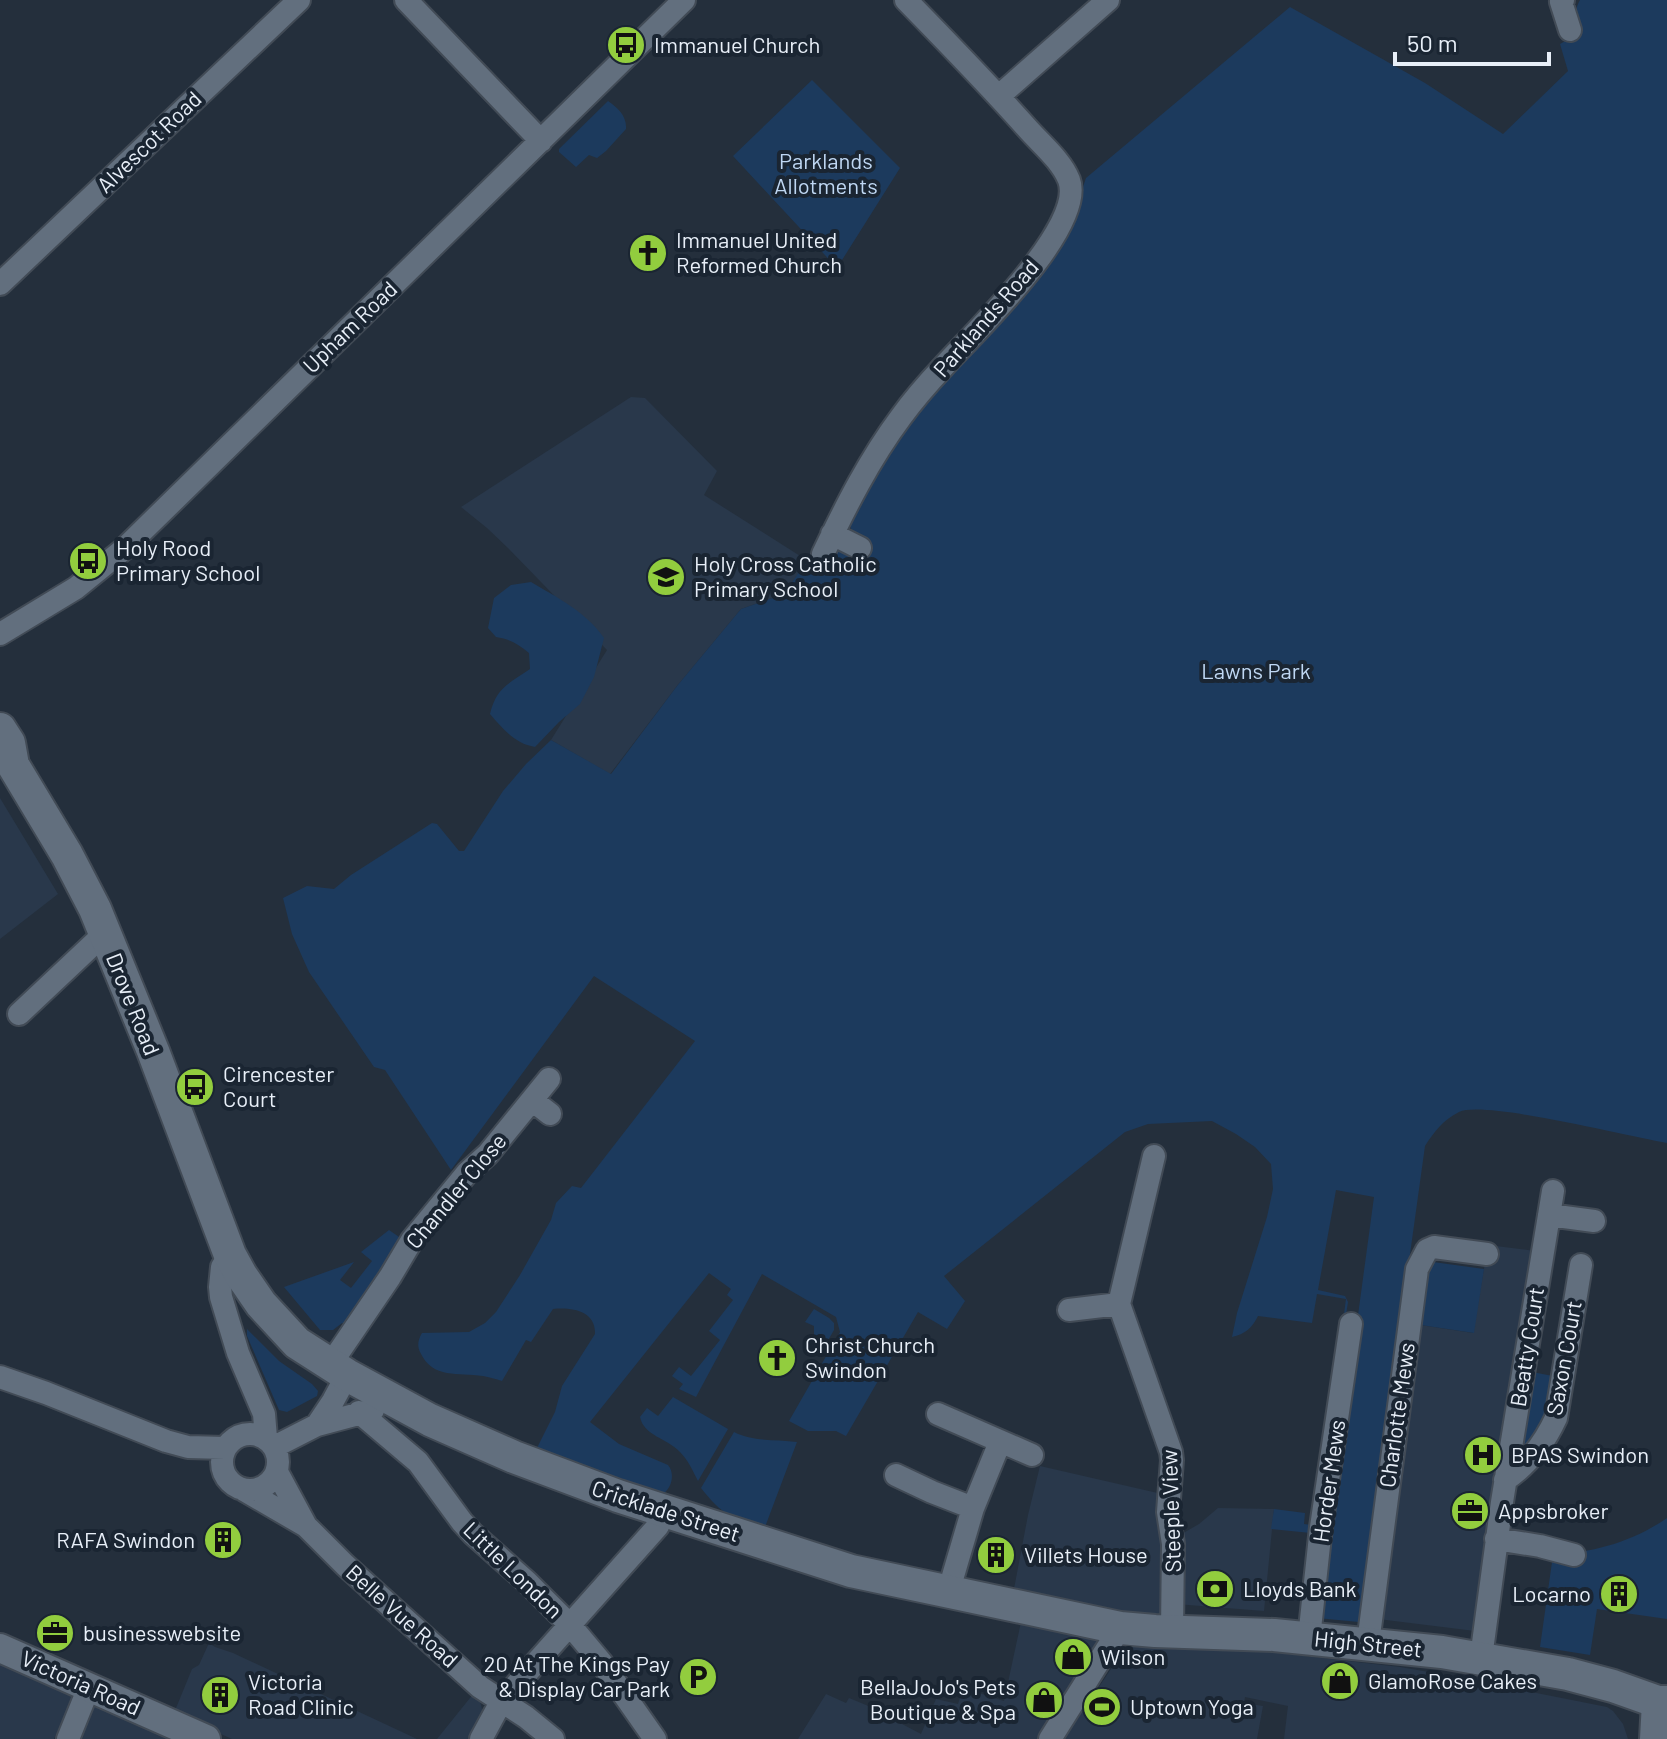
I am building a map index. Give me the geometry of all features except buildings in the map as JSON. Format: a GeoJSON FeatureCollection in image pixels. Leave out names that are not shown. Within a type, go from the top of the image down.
{"type":"FeatureCollection","features":[{"type":"Feature","properties":{"kind":"main road","name":"Drove Road"},"geometry":{"type":"LineString","coordinates":[[0,729],[9,743],[6,761],[77,873],[105,933],[230,1255],[255,1296]]}},
{"type":"Feature","properties":{"kind":"main road","name":"Cricklade Street"},"geometry":{"type":"LineString","coordinates":[[255,1296],[291,1337],[338,1370],[401,1405],[514,1457],[638,1503],[835,1567],[1120,1628]]}},
{"type":"Feature","properties":{"kind":"main road","name":"High Street"},"geometry":{"type":"LineString","coordinates":[[1120,1628],[1309,1638],[1481,1658],[1568,1674],[1662,1702]]}},
{"type":"Feature","properties":{"kind":"main road"},"geometry":{"type":"LineString","coordinates":[[1656,1739],[1662,1702]]}},
{"type":"Feature","properties":{"kind":"street","name":"Alvescot Road"},"geometry":{"type":"LineString","coordinates":[[0,284],[299,0]]}},
{"type":"Feature","properties":{"kind":"street"},"geometry":{"type":"LineString","coordinates":[[406,0],[541,141]]}},
{"type":"Feature","properties":{"kind":"street","name":"Upham Road"},"geometry":{"type":"LineString","coordinates":[[0,634],[76,588],[124,549],[684,0]]}},
{"type":"Feature","properties":{"kind":"street","name":"Parklands Road"},"geometry":{"type":"LineString","coordinates":[[860,548],[828,544],[861,476],[902,415],[1017,287],[1054,235],[1072,194],[1064,171],[999,96],[906,0]]}},
{"type":"Feature","properties":{"kind":"street"},"geometry":{"type":"LineString","coordinates":[[999,96],[1108,0]]}},
{"type":"Feature","properties":{"kind":"street"},"geometry":{"type":"LineString","coordinates":[[1560,1],[1570,30]]}},
{"type":"Feature","properties":{"kind":"street"},"geometry":{"type":"LineString","coordinates":[[19,1014],[105,933]]}},
{"type":"Feature","properties":{"kind":"street","name":"Chandler Close"},"geometry":{"type":"LineString","coordinates":[[338,1370],[412,1240],[549,1079]]}},
{"type":"Feature","properties":{"kind":"street"},"geometry":{"type":"LineString","coordinates":[[532,1100],[550,1114]]}},
{"type":"Feature","properties":{"kind":"street"},"geometry":{"type":"LineString","coordinates":[[1069,1310],[1119,1304],[1154,1156]]}},
{"type":"Feature","properties":{"kind":"street","name":"Beatty Court"},"geometry":{"type":"LineString","coordinates":[[1481,1658],[1505,1480],[1553,1191]]}},
{"type":"Feature","properties":{"kind":"street"},"geometry":{"type":"LineString","coordinates":[[1549,1215],[1594,1221]]}},
{"type":"Feature","properties":{"kind":"street","name":"Charlotte Mews"},"geometry":{"type":"LineString","coordinates":[[1368,1643],[1417,1269],[1427,1250],[1434,1247],[1487,1254]]}},
{"type":"Feature","properties":{"kind":"street"},"geometry":{"type":"LineString","coordinates":[[230,1255],[222,1267],[221,1297],[238,1353],[264,1414],[270,1442]]}},
{"type":"Feature","properties":{"kind":"street","name":"Saxon Court"},"geometry":{"type":"LineString","coordinates":[[1505,1480],[1519,1471],[1539,1449],[1556,1418],[1581,1265]]}},
{"type":"Feature","properties":{"kind":"street","name":"Steeple View"},"geometry":{"type":"LineString","coordinates":[[1119,1304],[1171,1452],[1168,1512],[1173,1544],[1172,1631]]}},
{"type":"Feature","properties":{"kind":"street","name":"Horder Mews"},"geometry":{"type":"LineString","coordinates":[[1309,1638],[1321,1527],[1351,1324]]}},
{"type":"Feature","properties":{"kind":"street"},"geometry":{"type":"LineString","coordinates":[[317,1425],[333,1401],[338,1370]]}},
{"type":"Feature","properties":{"kind":"street"},"geometry":{"type":"LineString","coordinates":[[0,1377],[166,1441],[200,1448],[225,1448],[233,1439],[249,1434],[270,1442],[359,1412],[401,1405]]}},
{"type":"Feature","properties":{"kind":"street","name":"Little London"},"geometry":{"type":"LineString","coordinates":[[359,1412],[418,1462],[468,1528],[570,1625],[601,1662],[655,1739]]}},
{"type":"Feature","properties":{"kind":"street"},"geometry":{"type":"LineString","coordinates":[[938,1414],[1032,1455]]}},
{"type":"Feature","properties":{"kind":"street","name":"Belle Vue Road"},"geometry":{"type":"LineString","coordinates":[[270,1442],[278,1457],[277,1472],[306,1526]]}},
{"type":"Feature","properties":{"kind":"street"},"geometry":{"type":"LineString","coordinates":[[948,1593],[973,1508],[1000,1442]]}},
{"type":"Feature","properties":{"kind":"street","name":"Belle Vue Road"},"geometry":{"type":"LineString","coordinates":[[225,1448],[224,1474],[236,1487],[306,1526],[364,1583],[480,1687],[553,1739]]}},
{"type":"Feature","properties":{"kind":"street"},"geometry":{"type":"LineString","coordinates":[[244,1490],[260,1489],[277,1472]]}},
{"type":"Feature","properties":{"kind":"street"},"geometry":{"type":"LineString","coordinates":[[896,1475],[973,1508]]}},
{"type":"Feature","properties":{"kind":"street"},"geometry":{"type":"LineString","coordinates":[[481,1739],[501,1702],[658,1526]]}},
{"type":"Feature","properties":{"kind":"street"},"geometry":{"type":"LineString","coordinates":[[1496,1539],[1574,1555]]}},
{"type":"Feature","properties":{"kind":"street"},"geometry":{"type":"LineString","coordinates":[[1050,1739],[1120,1628]]}},
{"type":"Feature","properties":{"kind":"street","name":"Victoria Road"},"geometry":{"type":"LineString","coordinates":[[0,1648],[206,1739]]}},
{"type":"Feature","properties":{"kind":"street"},"geometry":{"type":"LineString","coordinates":[[68,1739],[89,1687]]}},
{"type":"Feature","properties":{"kind":"shaded area","name":"Holy Cross Catholic Primary School"},"geometry":{"type":"Polygon","coordinates":[[[631,397],[645,398],[717,471],[704,495],[808,561],[784,594],[741,609],[610,774],[551,740],[607,650],[508,548],[461,507],[631,397]]]}},
{"type":"Feature","properties":{"kind":"shaded area"},"geometry":{"type":"Polygon","coordinates":[[[0,798],[58,894],[0,939],[0,798]]]}},
{"type":"Feature","properties":{"kind":"shaded area"},"geometry":{"type":"Polygon","coordinates":[[[1488,1245],[1536,1251],[1493,1488],[1475,1631],[1378,1619],[1414,1324],[1473,1333],[1488,1245]]]}},
{"type":"Feature","properties":{"kind":"shaded area"},"geometry":{"type":"Polygon","coordinates":[[[1040,1466],[1162,1494],[1163,1609],[1159,1616],[1076,1609],[1013,1594],[1040,1466]]]}},
{"type":"Feature","properties":{"kind":"shaded area"},"geometry":{"type":"Polygon","coordinates":[[[1218,1508],[1274,1509],[1264,1611],[1176,1604],[1180,1535],[1218,1508]]]}},
{"type":"Feature","properties":{"kind":"shaded area"},"geometry":{"type":"Polygon","coordinates":[[[1021,1622],[1094,1637],[1098,1643],[1038,1739],[798,1739],[826,1694],[846,1703],[849,1698],[866,1705],[921,1734],[936,1699],[958,1704],[963,1688],[1004,1701],[1021,1622]]]}},
{"type":"Feature","properties":{"kind":"shaded area"},"geometry":{"type":"Polygon","coordinates":[[[209,1643],[417,1739],[232,1739],[174,1713],[192,1669],[199,1665],[209,1643]]]}},
{"type":"Feature","properties":{"kind":"shaded area"},"geometry":{"type":"Polygon","coordinates":[[[1132,1645],[1226,1647],[1452,1676],[1607,1707],[1623,1724],[1628,1739],[1284,1739],[1288,1706],[1245,1697],[1244,1703],[1263,1706],[1257,1739],[1064,1739],[1123,1651],[1132,1645]]]}},
{"type":"Feature","properties":{"kind":"shaded area"},"geometry":{"type":"Polygon","coordinates":[[[0,1661],[75,1692],[54,1739],[0,1739],[0,1661]]]}},
{"type":"Feature","properties":{"kind":"shaded area"},"geometry":{"type":"Polygon","coordinates":[[[474,1693],[480,1701],[484,1717],[472,1739],[437,1739],[474,1693]]]}},
{"type":"Feature","properties":{"kind":"shaded area"},"geometry":{"type":"Polygon","coordinates":[[[94,1703],[180,1739],[78,1739],[94,1703]]]}},
{"type":"Feature","properties":{"kind":"green space","name":"Lawns Park"},"geometry":{"type":"Polygon","coordinates":[[[1580,0],[1667,0],[1667,1143],[1526,1115],[1474,1110],[1459,1112],[1448,1119],[1425,1146],[1359,1622],[1317,1618],[1374,1197],[1336,1190],[1318,1290],[1345,1296],[1348,1302],[1346,1315],[1346,1299],[1317,1294],[1312,1323],[1258,1316],[1248,1330],[1232,1337],[1267,1217],[1273,1189],[1271,1164],[1255,1147],[1212,1121],[1148,1124],[1125,1132],[944,1276],[965,1301],[947,1329],[918,1312],[846,1436],[836,1431],[808,1431],[789,1421],[840,1332],[836,1317],[762,1274],[696,1397],[679,1389],[683,1384],[672,1376],[679,1367],[691,1376],[720,1340],[709,1331],[733,1300],[727,1295],[731,1289],[709,1273],[590,1422],[619,1444],[668,1465],[672,1480],[664,1493],[555,1457],[537,1448],[555,1412],[562,1386],[595,1334],[592,1320],[582,1312],[553,1309],[531,1342],[526,1340],[502,1381],[447,1373],[432,1367],[419,1349],[422,1333],[469,1332],[496,1312],[551,1220],[556,1203],[572,1186],[581,1188],[695,1041],[594,976],[451,1170],[385,1070],[374,1067],[309,972],[292,934],[283,898],[307,886],[334,889],[432,823],[437,824],[459,851],[464,851],[503,791],[551,740],[611,774],[677,686],[741,609],[784,594],[810,556],[826,565],[835,553],[843,550],[852,534],[850,523],[871,474],[1078,202],[1086,178],[1290,7],[1425,83],[1503,134],[1568,71],[1560,44],[1583,31],[1577,16],[1580,0]]]}},
{"type":"Feature","properties":{"kind":"green space","name":"Parklands Allotments"},"geometry":{"type":"Polygon","coordinates":[[[812,80],[900,168],[837,268],[733,156],[812,80]]]}},
{"type":"Feature","properties":{"kind":"green space"},"geometry":{"type":"Polygon","coordinates":[[[608,101],[621,113],[626,129],[597,158],[589,155],[576,167],[559,149],[608,101]]]}},
{"type":"Feature","properties":{"kind":"green space"},"geometry":{"type":"Polygon","coordinates":[[[531,582],[580,613],[604,638],[594,677],[580,704],[535,747],[515,739],[490,714],[499,692],[530,669],[529,653],[514,642],[496,637],[488,628],[494,598],[511,585],[531,582]]]}},
{"type":"Feature","properties":{"kind":"green space"},"geometry":{"type":"Polygon","coordinates":[[[389,1230],[402,1239],[347,1325],[342,1323],[333,1330],[320,1330],[284,1287],[354,1262],[340,1280],[351,1288],[372,1261],[361,1252],[389,1230]]]}},
{"type":"Feature","properties":{"kind":"green space"},"geometry":{"type":"Polygon","coordinates":[[[1433,1262],[1484,1269],[1474,1333],[1414,1324],[1421,1272],[1433,1262]]]}},
{"type":"Feature","properties":{"kind":"green space"},"geometry":{"type":"Polygon","coordinates":[[[814,1309],[834,1323],[834,1330],[823,1349],[810,1344],[814,1326],[805,1322],[814,1309]]]}},
{"type":"Feature","properties":{"kind":"green space"},"geometry":{"type":"Polygon","coordinates":[[[247,1329],[279,1361],[312,1384],[318,1391],[317,1396],[287,1412],[279,1410],[247,1336],[247,1329]]]}},
{"type":"Feature","properties":{"kind":"green space"},"geometry":{"type":"Polygon","coordinates":[[[1532,1372],[1553,1376],[1546,1418],[1526,1448],[1520,1450],[1532,1372]]]}},
{"type":"Feature","properties":{"kind":"green space"},"geometry":{"type":"Polygon","coordinates":[[[673,1397],[728,1429],[698,1481],[683,1455],[646,1429],[640,1417],[647,1408],[658,1416],[673,1397]]]}},
{"type":"Feature","properties":{"kind":"green space"},"geometry":{"type":"Polygon","coordinates":[[[734,1432],[757,1439],[797,1442],[765,1527],[729,1515],[701,1488],[734,1432]]]}},
{"type":"Feature","properties":{"kind":"green space"},"geometry":{"type":"Polygon","coordinates":[[[1274,1509],[1305,1513],[1304,1524],[1312,1525],[1311,1533],[1271,1529],[1274,1509]]]}},
{"type":"Feature","properties":{"kind":"green space"},"geometry":{"type":"Polygon","coordinates":[[[1667,1518],[1667,1619],[1597,1609],[1590,1655],[1540,1647],[1553,1555],[1613,1544],[1667,1518]]]}},
{"type":"Feature","properties":{"kind":"place","name":"Immanuel Church"},"geometry":{"type":"Point","coordinates":[626,45]}},
{"type":"Feature","properties":{"kind":"place","name":"Immanuel United Reformed Church"},"geometry":{"type":"Point","coordinates":[648,253]}},
{"type":"Feature","properties":{"kind":"place","name":"Holy Rood Primary School"},"geometry":{"type":"Point","coordinates":[88,561]}},
{"type":"Feature","properties":{"kind":"place","name":"Holy Cross Catholic Primary School"},"geometry":{"type":"Point","coordinates":[666,577]}},
{"type":"Feature","properties":{"kind":"place","name":"Cirencester Court"},"geometry":{"type":"Point","coordinates":[195,1087]}},
{"type":"Feature","properties":{"kind":"place","name":"Christ Church Swindon"},"geometry":{"type":"Point","coordinates":[777,1358]}},
{"type":"Feature","properties":{"kind":"place","name":"BPAS Swindon"},"geometry":{"type":"Point","coordinates":[1483,1455]}},
{"type":"Feature","properties":{"kind":"place","name":"Appsbroker"},"geometry":{"type":"Point","coordinates":[1470,1511]}},
{"type":"Feature","properties":{"kind":"place","name":"RAFA Swindon"},"geometry":{"type":"Point","coordinates":[223,1540]}},
{"type":"Feature","properties":{"kind":"place","name":"Villets House"},"geometry":{"type":"Point","coordinates":[996,1555]}},
{"type":"Feature","properties":{"kind":"place","name":"Lloyds Bank"},"geometry":{"type":"Point","coordinates":[1215,1589]}},
{"type":"Feature","properties":{"kind":"place","name":"Locarno"},"geometry":{"type":"Point","coordinates":[1619,1594]}},
{"type":"Feature","properties":{"kind":"place","name":"businesswebsite"},"geometry":{"type":"Point","coordinates":[55,1633]}},
{"type":"Feature","properties":{"kind":"place","name":"Wilson"},"geometry":{"type":"Point","coordinates":[1073,1657]}},
{"type":"Feature","properties":{"kind":"place","name":"20 At The Kings Pay & Display Car Park"},"geometry":{"type":"Point","coordinates":[698,1677]}},
{"type":"Feature","properties":{"kind":"place","name":"GlamoRose Cakes"},"geometry":{"type":"Point","coordinates":[1340,1681]}},
{"type":"Feature","properties":{"kind":"place","name":"Victoria Road Clinic"},"geometry":{"type":"Point","coordinates":[220,1695]}},
{"type":"Feature","properties":{"kind":"place","name":"BellaJoJo's Pets Boutique & Spa"},"geometry":{"type":"Point","coordinates":[1044,1700]}},
{"type":"Feature","properties":{"kind":"place","name":"Uptown Yoga"},"geometry":{"type":"Point","coordinates":[1102,1707]}}]}
